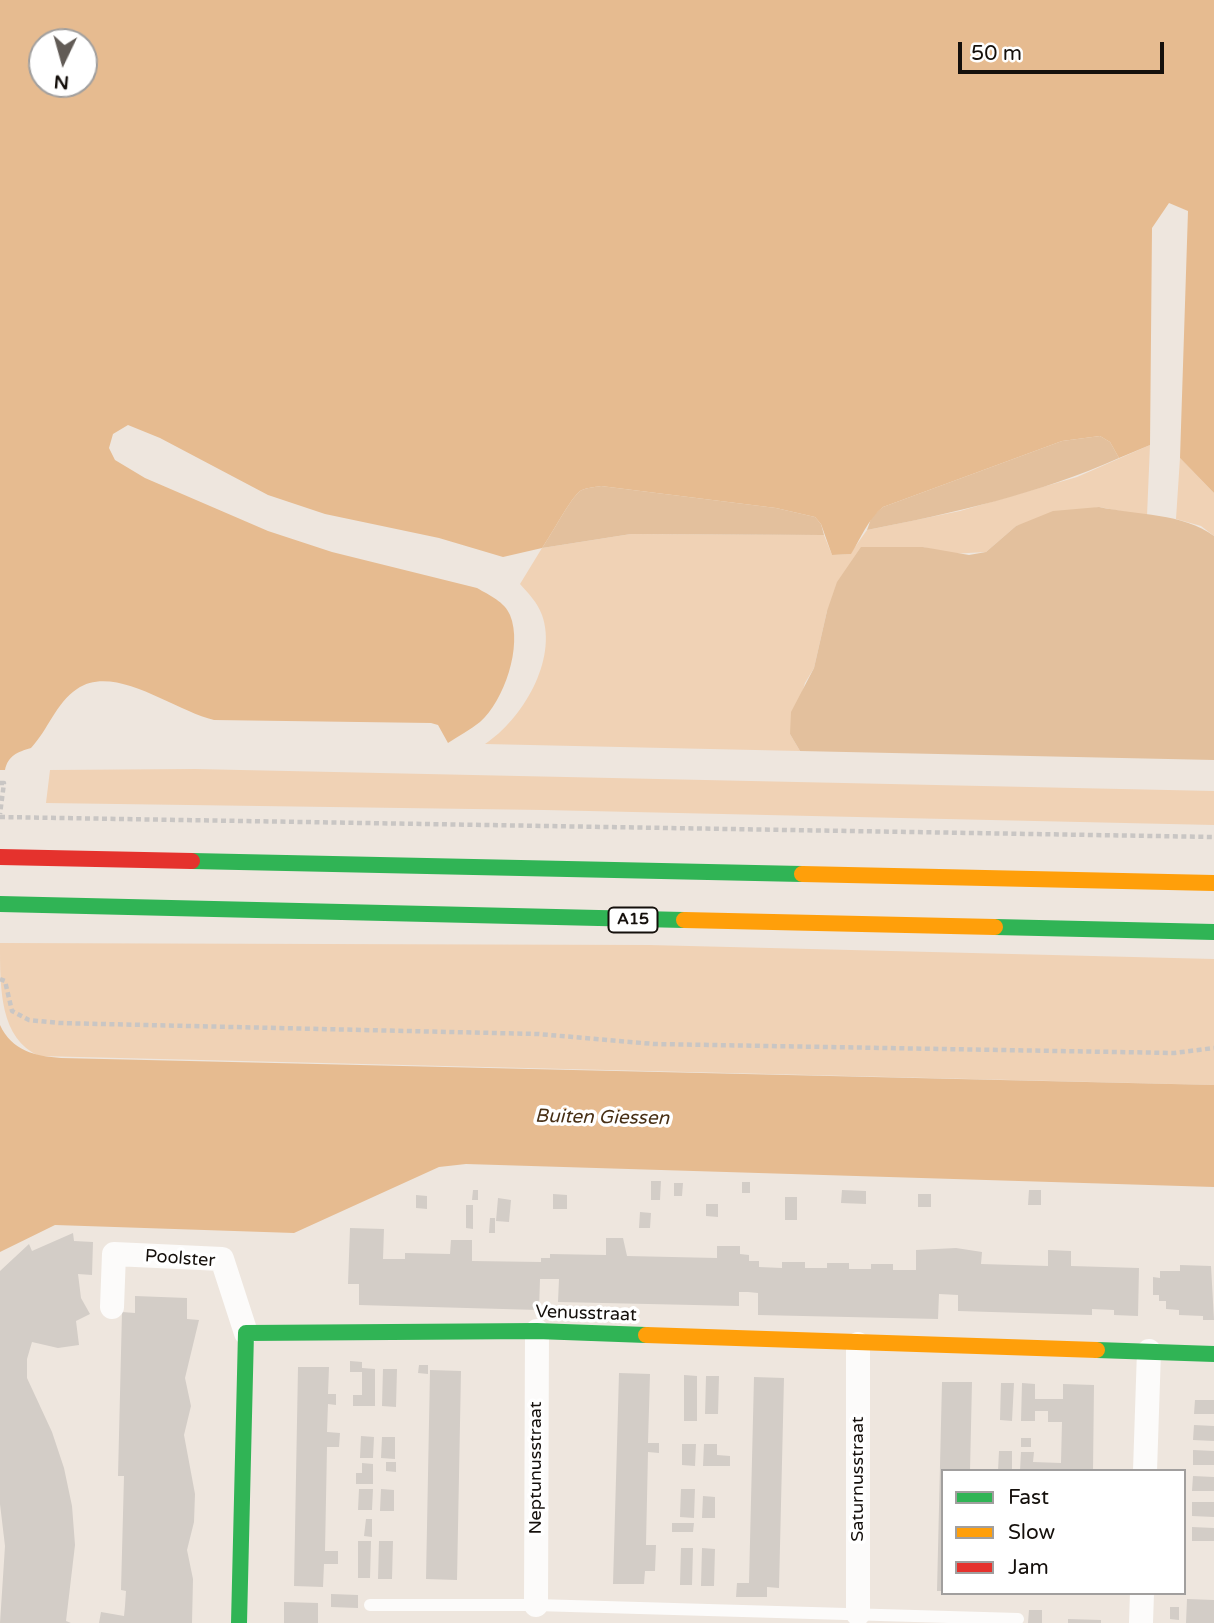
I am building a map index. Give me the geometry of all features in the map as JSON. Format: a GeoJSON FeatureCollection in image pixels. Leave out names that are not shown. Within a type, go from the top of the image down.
{"type":"FeatureCollection","features":[{"type":"Feature","properties":{"kind":"main road"},"geometry":{"type":"LineString","coordinates":[[0,857],[1214,883]]}},
{"type":"Feature","properties":{"kind":"main road","name":"A15"},"geometry":{"type":"LineString","coordinates":[[0,904],[1214,932]]}},
{"type":"Feature","properties":{"kind":"main road","name":"Venusstraat"},"geometry":{"type":"LineString","coordinates":[[247,1332],[537,1331],[1214,1354]]}},
{"type":"Feature","properties":{"kind":"main road"},"geometry":{"type":"LineString","coordinates":[[239,1623],[247,1332]]}},
{"type":"Feature","properties":{"kind":"street","name":"Poolster"},"geometry":{"type":"LineString","coordinates":[[112,1307],[114,1254],[222,1259],[247,1332]]}},
{"type":"Feature","properties":{"kind":"street","name":"Neptunusstraat"},"geometry":{"type":"LineString","coordinates":[[536,1605],[537,1331]]}},
{"type":"Feature","properties":{"kind":"street","name":"Saturnusstraat"},"geometry":{"type":"LineString","coordinates":[[858,1343],[858,1614]]}},
{"type":"Feature","properties":{"kind":"street"},"geometry":{"type":"LineString","coordinates":[[1145,1469],[1149,1351]]}},
{"type":"Feature","properties":{"kind":"street"},"geometry":{"type":"LineString","coordinates":[[1141,1623],[1142,1595]]}},
{"type":"Feature","properties":{"kind":"lane"},"geometry":{"type":"LineString","coordinates":[[370,1605],[536,1605],[1018,1619]]}},
{"type":"Feature","properties":{"kind":"path"},"geometry":{"type":"LineString","coordinates":[[0,783],[4,783],[0,815],[54,818],[1214,838]]}},
{"type":"Feature","properties":{"kind":"path"},"geometry":{"type":"LineString","coordinates":[[0,979],[5,981],[12,1011],[29,1020],[59,1023],[538,1034],[666,1045],[1174,1053],[1214,1048]]}},
{"type":"Feature","properties":{"kind":"shaded area"},"geometry":{"type":"Polygon","coordinates":[[[1100,436],[1110,442],[1119,458],[1027,492],[867,530],[872,516],[883,507],[1062,441],[1100,436]]]}},
{"type":"Feature","properties":{"kind":"shaded area"},"geometry":{"type":"Polygon","coordinates":[[[1150,445],[1147,516],[1099,507],[1016,526],[986,552],[950,554],[923,547],[827,611],[814,668],[805,683],[790,734],[800,751],[485,744],[512,720],[524,705],[541,669],[546,632],[542,615],[520,584],[542,548],[631,534],[824,535],[832,555],[850,554],[867,530],[960,511],[1077,477],[1150,445]]]}},
{"type":"Feature","properties":{"kind":"shaded area"},"geometry":{"type":"Polygon","coordinates":[[[1180,458],[1214,493],[1214,536],[1201,526],[1176,519],[1180,458]]]}},
{"type":"Feature","properties":{"kind":"shaded area"},"geometry":{"type":"Polygon","coordinates":[[[601,486],[776,508],[815,517],[821,524],[824,535],[631,534],[542,548],[576,495],[582,490],[601,486]]]}},
{"type":"Feature","properties":{"kind":"shaded area"},"geometry":{"type":"Polygon","coordinates":[[[1099,507],[1174,519],[1202,528],[1214,536],[1214,760],[800,751],[790,734],[791,712],[814,668],[827,611],[837,582],[861,547],[923,547],[969,555],[986,552],[1016,526],[1053,511],[1099,507]]]}},
{"type":"Feature","properties":{"kind":"shaded area"},"geometry":{"type":"Polygon","coordinates":[[[195,769],[1214,791],[1214,825],[544,810],[46,803],[50,770],[195,769]]]}},
{"type":"Feature","properties":{"kind":"shaded area"},"geometry":{"type":"Polygon","coordinates":[[[0,943],[649,945],[1214,959],[1214,1085],[39,1056],[16,1038],[5,1011],[0,943]]]}},
{"type":"Feature","properties":{"kind":"water"},"geometry":{"type":"Polygon","coordinates":[[[0,0],[1214,0],[1214,493],[1180,458],[1188,211],[1169,203],[1152,228],[1150,445],[1119,458],[1110,442],[1100,436],[1062,441],[883,507],[869,523],[851,554],[832,555],[821,524],[815,517],[776,508],[601,486],[582,490],[576,495],[542,548],[503,557],[439,538],[325,514],[268,495],[160,438],[128,425],[113,434],[109,448],[115,460],[145,478],[268,531],[332,552],[477,588],[496,599],[508,610],[513,628],[513,657],[509,672],[489,713],[448,743],[438,725],[431,723],[214,720],[126,685],[92,682],[70,695],[31,748],[14,755],[5,770],[0,770],[0,0]]]}},
{"type":"Feature","properties":{"kind":"water","name":"Buiten Giessen"},"geometry":{"type":"Polygon","coordinates":[[[0,1025],[11,1041],[25,1050],[42,1056],[61,1058],[1214,1085],[1214,1187],[466,1164],[439,1167],[294,1233],[55,1225],[0,1252],[0,1025]]]}},
{"type":"Feature","properties":{"kind":"building"},"geometry":{"type":"Polygon","coordinates":[[[651,1181],[661,1181],[660,1200],[651,1200],[651,1181]]]}},
{"type":"Feature","properties":{"kind":"building"},"geometry":{"type":"Polygon","coordinates":[[[742,1182],[750,1182],[750,1193],[742,1193],[742,1182]]]}},
{"type":"Feature","properties":{"kind":"building"},"geometry":{"type":"Polygon","coordinates":[[[674,1183],[683,1183],[682,1196],[674,1196],[674,1183]]]}},
{"type":"Feature","properties":{"kind":"building"},"geometry":{"type":"Polygon","coordinates":[[[473,1190],[478,1190],[478,1200],[472,1200],[473,1190]]]}},
{"type":"Feature","properties":{"kind":"building"},"geometry":{"type":"Polygon","coordinates":[[[842,1190],[866,1191],[866,1204],[841,1203],[842,1190]]]}},
{"type":"Feature","properties":{"kind":"building"},"geometry":{"type":"Polygon","coordinates":[[[1029,1190],[1041,1190],[1041,1205],[1028,1205],[1029,1190]]]}},
{"type":"Feature","properties":{"kind":"building"},"geometry":{"type":"Polygon","coordinates":[[[553,1194],[567,1195],[567,1209],[553,1209],[553,1194]]]}},
{"type":"Feature","properties":{"kind":"building"},"geometry":{"type":"Polygon","coordinates":[[[918,1194],[931,1194],[931,1207],[918,1207],[918,1194]]]}},
{"type":"Feature","properties":{"kind":"building"},"geometry":{"type":"Polygon","coordinates":[[[416,1195],[427,1196],[427,1209],[416,1208],[416,1195]]]}},
{"type":"Feature","properties":{"kind":"building"},"geometry":{"type":"Polygon","coordinates":[[[785,1197],[797,1197],[797,1220],[785,1220],[785,1197]]]}},
{"type":"Feature","properties":{"kind":"building"},"geometry":{"type":"Polygon","coordinates":[[[498,1198],[511,1200],[509,1222],[496,1221],[498,1198]]]}},
{"type":"Feature","properties":{"kind":"building"},"geometry":{"type":"Polygon","coordinates":[[[706,1204],[718,1204],[718,1217],[706,1216],[706,1204]]]}},
{"type":"Feature","properties":{"kind":"building"},"geometry":{"type":"Polygon","coordinates":[[[466,1205],[473,1205],[473,1229],[466,1228],[466,1205]]]}},
{"type":"Feature","properties":{"kind":"building"},"geometry":{"type":"Polygon","coordinates":[[[640,1212],[651,1213],[650,1228],[639,1228],[640,1212]]]}},
{"type":"Feature","properties":{"kind":"building"},"geometry":{"type":"Polygon","coordinates":[[[490,1218],[495,1218],[495,1233],[489,1233],[490,1218]]]}},
{"type":"Feature","properties":{"kind":"building"},"geometry":{"type":"Polygon","coordinates":[[[350,1228],[384,1229],[383,1259],[405,1259],[405,1253],[450,1254],[451,1240],[472,1240],[472,1261],[541,1262],[541,1258],[550,1258],[550,1254],[606,1255],[606,1238],[623,1238],[627,1256],[717,1258],[717,1246],[740,1246],[740,1254],[749,1255],[749,1261],[759,1261],[759,1267],[782,1268],[782,1262],[805,1262],[805,1268],[827,1268],[827,1263],[849,1263],[849,1269],[871,1269],[871,1264],[893,1264],[893,1270],[916,1270],[916,1250],[956,1248],[982,1252],[981,1264],[1048,1266],[1048,1250],[1071,1251],[1071,1266],[1139,1268],[1138,1316],[1114,1315],[1114,1310],[1092,1309],[1092,1315],[958,1311],[958,1295],[939,1294],[938,1319],[758,1315],[758,1293],[748,1292],[739,1292],[739,1306],[558,1302],[559,1279],[540,1279],[539,1310],[359,1305],[359,1284],[348,1284],[350,1228]]]}},
{"type":"Feature","properties":{"kind":"building"},"geometry":{"type":"Polygon","coordinates":[[[73,1233],[74,1241],[93,1242],[92,1275],[78,1274],[81,1298],[90,1314],[76,1321],[79,1345],[58,1348],[32,1342],[27,1359],[27,1378],[52,1432],[64,1468],[72,1506],[75,1545],[66,1621],[71,1623],[0,1623],[5,1546],[0,1504],[0,1271],[29,1244],[32,1251],[73,1233]]]}},
{"type":"Feature","properties":{"kind":"building"},"geometry":{"type":"Polygon","coordinates":[[[1180,1265],[1211,1266],[1214,1320],[1203,1320],[1203,1316],[1179,1315],[1179,1310],[1166,1309],[1166,1301],[1159,1301],[1159,1295],[1153,1295],[1153,1277],[1160,1278],[1160,1271],[1180,1271],[1180,1265]]]}},
{"type":"Feature","properties":{"kind":"building"},"geometry":{"type":"Polygon","coordinates":[[[135,1296],[187,1298],[187,1319],[199,1320],[185,1378],[191,1406],[184,1435],[195,1494],[194,1522],[187,1550],[193,1579],[192,1623],[99,1623],[101,1612],[124,1616],[126,1591],[121,1590],[124,1476],[118,1476],[122,1312],[135,1313],[135,1296]]]}},
{"type":"Feature","properties":{"kind":"building"},"geometry":{"type":"Polygon","coordinates":[[[350,1361],[362,1362],[362,1368],[375,1369],[375,1406],[353,1406],[353,1395],[362,1395],[362,1372],[350,1372],[350,1361]]]}},
{"type":"Feature","properties":{"kind":"building"},"geometry":{"type":"Polygon","coordinates":[[[419,1365],[428,1365],[428,1374],[418,1373],[419,1365]]]}},
{"type":"Feature","properties":{"kind":"building"},"geometry":{"type":"Polygon","coordinates":[[[298,1367],[329,1367],[328,1394],[336,1394],[336,1405],[328,1404],[327,1432],[340,1433],[339,1447],[327,1447],[325,1551],[338,1551],[338,1564],[324,1564],[323,1587],[294,1586],[298,1367]]]}},
{"type":"Feature","properties":{"kind":"building"},"geometry":{"type":"Polygon","coordinates":[[[383,1369],[397,1369],[396,1407],[382,1406],[383,1369]]]}},
{"type":"Feature","properties":{"kind":"building"},"geometry":{"type":"Polygon","coordinates":[[[430,1370],[461,1371],[457,1580],[426,1579],[430,1370]]]}},
{"type":"Feature","properties":{"kind":"building"},"geometry":{"type":"Polygon","coordinates":[[[619,1373],[650,1374],[648,1443],[659,1443],[659,1453],[648,1452],[646,1545],[656,1545],[655,1571],[645,1571],[644,1584],[613,1584],[619,1373]]]}},
{"type":"Feature","properties":{"kind":"building"},"geometry":{"type":"Polygon","coordinates":[[[684,1375],[697,1376],[697,1421],[684,1421],[684,1375]]]}},
{"type":"Feature","properties":{"kind":"building"},"geometry":{"type":"Polygon","coordinates":[[[706,1376],[719,1376],[718,1414],[705,1414],[706,1376]]]}},
{"type":"Feature","properties":{"kind":"building"},"geometry":{"type":"Polygon","coordinates":[[[754,1377],[784,1378],[779,1588],[767,1587],[767,1597],[736,1597],[737,1583],[749,1583],[754,1377]]]}},
{"type":"Feature","properties":{"kind":"building"},"geometry":{"type":"Polygon","coordinates":[[[942,1382],[972,1382],[970,1469],[941,1469],[941,1591],[937,1591],[942,1382]]]}},
{"type":"Feature","properties":{"kind":"building"},"geometry":{"type":"Polygon","coordinates":[[[1001,1383],[1014,1383],[1012,1421],[1000,1420],[1001,1383]]]}},
{"type":"Feature","properties":{"kind":"building"},"geometry":{"type":"Polygon","coordinates":[[[1022,1383],[1035,1384],[1035,1399],[1063,1399],[1063,1384],[1094,1385],[1093,1469],[1020,1469],[1021,1452],[1034,1452],[1033,1462],[1061,1463],[1062,1422],[1048,1422],[1048,1411],[1035,1411],[1035,1421],[1021,1421],[1022,1383]]]}},
{"type":"Feature","properties":{"kind":"building"},"geometry":{"type":"Polygon","coordinates":[[[1195,1400],[1214,1400],[1214,1414],[1194,1414],[1195,1400]]]}},
{"type":"Feature","properties":{"kind":"building"},"geometry":{"type":"Polygon","coordinates":[[[1194,1425],[1214,1426],[1214,1441],[1193,1440],[1194,1425]]]}},
{"type":"Feature","properties":{"kind":"building"},"geometry":{"type":"Polygon","coordinates":[[[361,1436],[374,1437],[373,1458],[360,1458],[361,1436]]]}},
{"type":"Feature","properties":{"kind":"building"},"geometry":{"type":"Polygon","coordinates":[[[382,1437],[395,1437],[395,1459],[381,1458],[382,1437]]]}},
{"type":"Feature","properties":{"kind":"building"},"geometry":{"type":"Polygon","coordinates":[[[1021,1438],[1031,1438],[1031,1447],[1021,1447],[1021,1438]]]}},
{"type":"Feature","properties":{"kind":"building"},"geometry":{"type":"Polygon","coordinates":[[[682,1444],[696,1444],[695,1466],[682,1465],[682,1444]]]}},
{"type":"Feature","properties":{"kind":"building"},"geometry":{"type":"Polygon","coordinates":[[[704,1444],[717,1444],[717,1455],[730,1456],[730,1466],[703,1466],[704,1444]]]}},
{"type":"Feature","properties":{"kind":"building"},"geometry":{"type":"Polygon","coordinates":[[[1193,1450],[1214,1451],[1214,1465],[1193,1465],[1193,1450]]]}},
{"type":"Feature","properties":{"kind":"building"},"geometry":{"type":"Polygon","coordinates":[[[999,1451],[1012,1451],[1012,1469],[998,1469],[999,1451]]]}},
{"type":"Feature","properties":{"kind":"building"},"geometry":{"type":"Polygon","coordinates":[[[386,1462],[396,1462],[396,1472],[386,1471],[386,1462]]]}},
{"type":"Feature","properties":{"kind":"building"},"geometry":{"type":"Polygon","coordinates":[[[362,1463],[373,1464],[373,1484],[356,1484],[356,1473],[362,1473],[362,1463]]]}},
{"type":"Feature","properties":{"kind":"building"},"geometry":{"type":"Polygon","coordinates":[[[1193,1476],[1214,1477],[1214,1491],[1192,1491],[1193,1476]]]}},
{"type":"Feature","properties":{"kind":"building"},"geometry":{"type":"Polygon","coordinates":[[[359,1489],[373,1489],[372,1510],[358,1510],[359,1489]]]}},
{"type":"Feature","properties":{"kind":"building"},"geometry":{"type":"Polygon","coordinates":[[[381,1489],[394,1490],[394,1511],[380,1511],[381,1489]]]}},
{"type":"Feature","properties":{"kind":"building"},"geometry":{"type":"Polygon","coordinates":[[[681,1489],[695,1489],[694,1518],[680,1517],[681,1489]]]}},
{"type":"Feature","properties":{"kind":"building"},"geometry":{"type":"Polygon","coordinates":[[[703,1496],[715,1497],[715,1518],[702,1518],[703,1496]]]}},
{"type":"Feature","properties":{"kind":"building"},"geometry":{"type":"Polygon","coordinates":[[[1192,1502],[1214,1502],[1214,1517],[1192,1516],[1192,1502]]]}},
{"type":"Feature","properties":{"kind":"building"},"geometry":{"type":"Polygon","coordinates":[[[366,1519],[372,1519],[372,1537],[364,1536],[366,1519]]]}},
{"type":"Feature","properties":{"kind":"building"},"geometry":{"type":"Polygon","coordinates":[[[672,1523],[694,1523],[693,1532],[672,1532],[672,1523]]]}},
{"type":"Feature","properties":{"kind":"building"},"geometry":{"type":"Polygon","coordinates":[[[1192,1527],[1214,1528],[1214,1541],[1192,1541],[1192,1527]]]}},
{"type":"Feature","properties":{"kind":"building"},"geometry":{"type":"Polygon","coordinates":[[[358,1541],[371,1541],[370,1578],[358,1578],[358,1541]]]}},
{"type":"Feature","properties":{"kind":"building"},"geometry":{"type":"Polygon","coordinates":[[[379,1541],[393,1541],[392,1579],[378,1579],[379,1541]]]}},
{"type":"Feature","properties":{"kind":"building"},"geometry":{"type":"Polygon","coordinates":[[[681,1548],[693,1548],[692,1585],[680,1585],[681,1548]]]}},
{"type":"Feature","properties":{"kind":"building"},"geometry":{"type":"Polygon","coordinates":[[[702,1548],[715,1549],[714,1586],[701,1586],[702,1548]]]}},
{"type":"Feature","properties":{"kind":"building"},"geometry":{"type":"Polygon","coordinates":[[[331,1594],[358,1595],[358,1608],[331,1607],[331,1594]]]}},
{"type":"Feature","properties":{"kind":"building"},"geometry":{"type":"Polygon","coordinates":[[[1187,1599],[1214,1600],[1214,1623],[1186,1623],[1187,1599]]]}},
{"type":"Feature","properties":{"kind":"building"},"geometry":{"type":"Polygon","coordinates":[[[284,1602],[318,1603],[318,1623],[284,1623],[284,1602]]]}},
{"type":"Feature","properties":{"kind":"building"},"geometry":{"type":"Polygon","coordinates":[[[1170,1607],[1179,1607],[1179,1620],[1170,1619],[1170,1607]]]}},
{"type":"Feature","properties":{"kind":"building"},"geometry":{"type":"Polygon","coordinates":[[[1029,1610],[1042,1610],[1042,1623],[1028,1623],[1029,1610]]]}},
{"type":"Feature","properties":{"kind":"building"},"geometry":{"type":"Polygon","coordinates":[[[1068,1619],[1101,1620],[1101,1623],[1068,1623],[1068,1619]]]}},
{"type":"Feature","properties":{"kind":"traffic: fast"},"geometry":{"type":"LineString","coordinates":[[192,861],[802,874]]}},
{"type":"Feature","properties":{"kind":"traffic: fast"},"geometry":{"type":"LineString","coordinates":[[0,904],[684,920]]}},
{"type":"Feature","properties":{"kind":"traffic: fast"},"geometry":{"type":"LineString","coordinates":[[995,927],[1214,932]]}},
{"type":"Feature","properties":{"kind":"traffic: fast"},"geometry":{"type":"LineString","coordinates":[[239,1623],[246,1333],[537,1331],[646,1335]]}},
{"type":"Feature","properties":{"kind":"traffic: fast"},"geometry":{"type":"LineString","coordinates":[[1097,1350],[1214,1354]]}},
{"type":"Feature","properties":{"kind":"traffic: slow"},"geometry":{"type":"LineString","coordinates":[[802,874],[1214,883]]}},
{"type":"Feature","properties":{"kind":"traffic: slow"},"geometry":{"type":"LineString","coordinates":[[684,920],[995,927]]}},
{"type":"Feature","properties":{"kind":"traffic: slow"},"geometry":{"type":"LineString","coordinates":[[646,1335],[1097,1350]]}},
{"type":"Feature","properties":{"kind":"traffic: jam"},"geometry":{"type":"LineString","coordinates":[[0,857],[192,861]]}}]}
